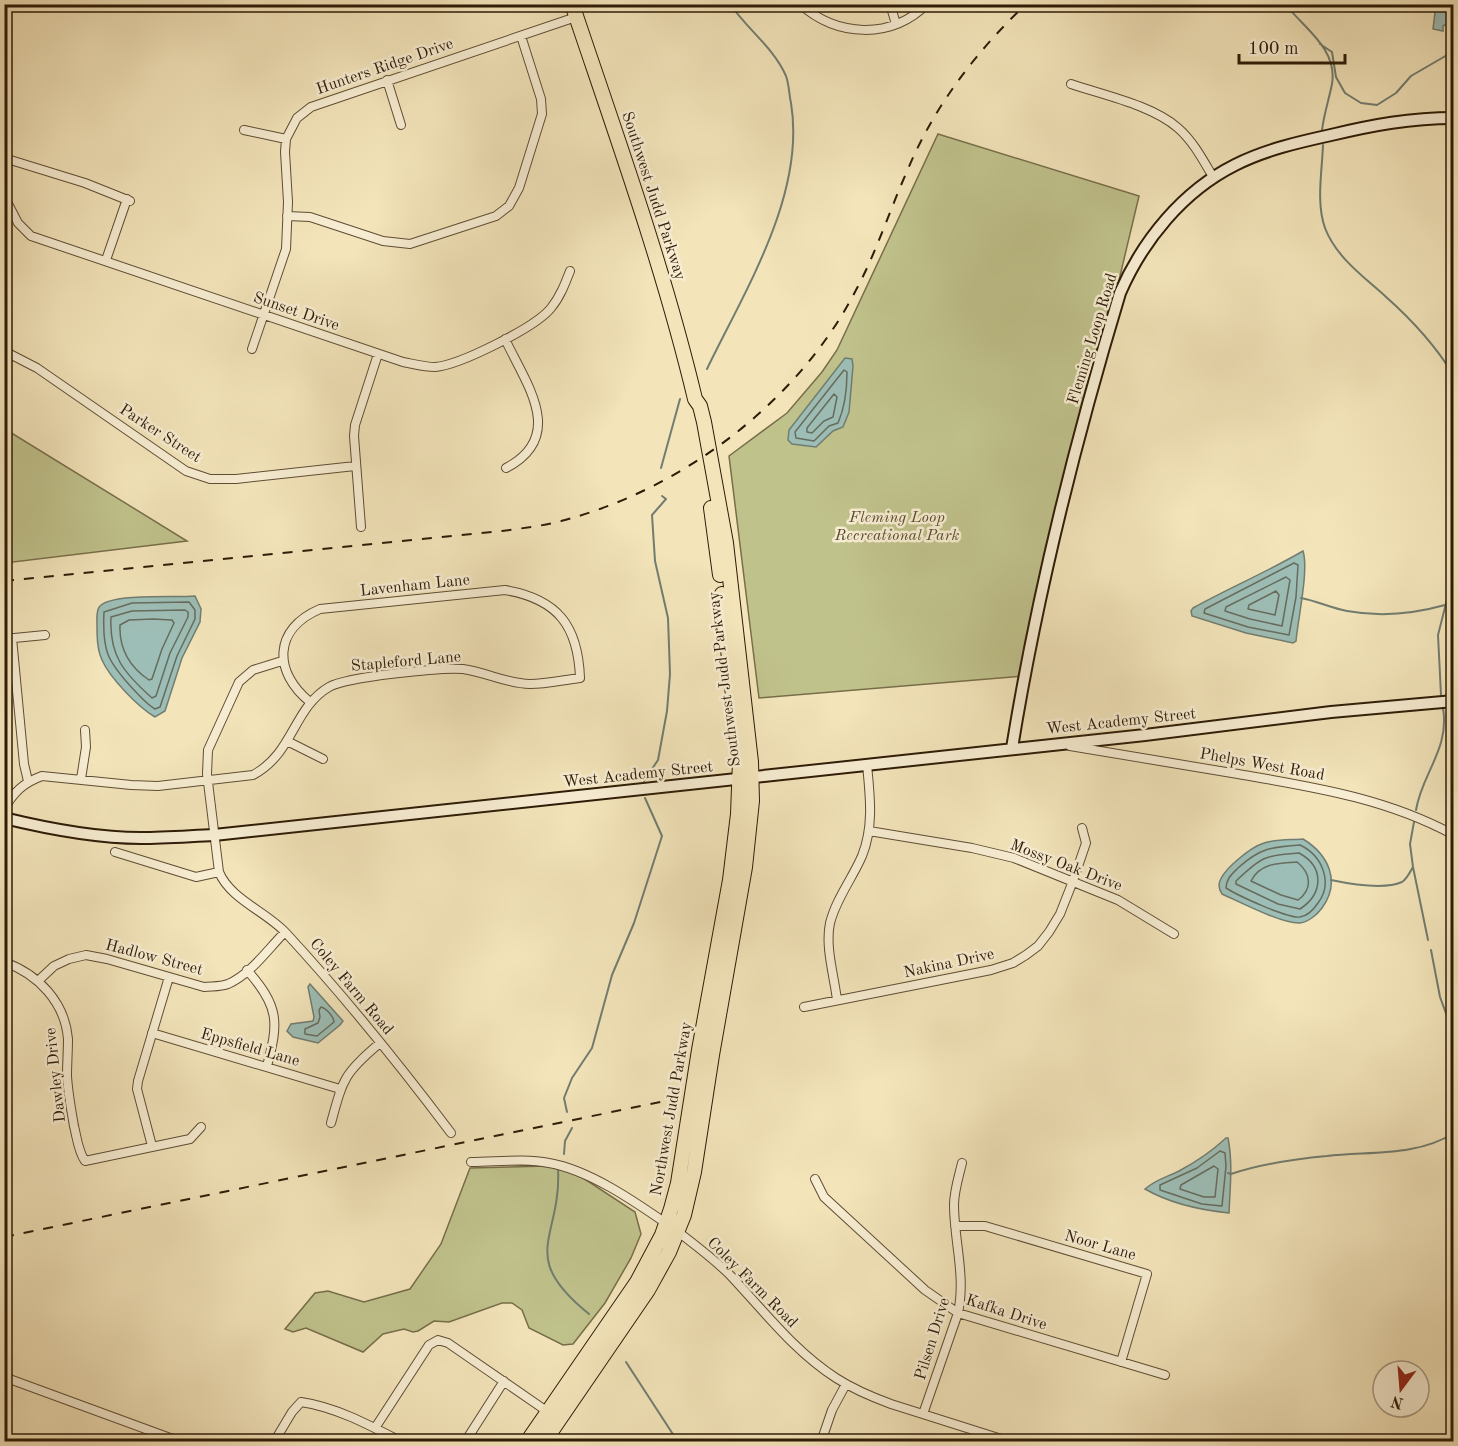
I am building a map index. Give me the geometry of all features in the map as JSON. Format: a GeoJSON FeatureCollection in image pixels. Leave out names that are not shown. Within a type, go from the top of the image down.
{"type":"FeatureCollection","features":[{"type":"Feature","properties":{"kind":"highway","name":"Southwest Judd Parkway"},"geometry":{"type":"LineString","coordinates":[[574,10],[657,258],[695,399],[700,406],[704,422],[723,521],[747,779]]}},
{"type":"Feature","properties":{"kind":"highway","name":"Northwest Judd Parkway"},"geometry":{"type":"LineString","coordinates":[[527,1442],[637,1282],[688,1200],[745,867],[747,779]]}},
{"type":"Feature","properties":{"kind":"highway","name":"Northwest Judd Parkway"},"geometry":{"type":"LineString","coordinates":[[544,1442],[648,1290],[664,1263],[672,1228]]}},
{"type":"Feature","properties":{"kind":"main road","name":"Fleming Loop Road"},"geometry":{"type":"LineString","coordinates":[[1012,748],[1057,518],[1072,458],[1120,293],[1133,265],[1161,226],[1181,204],[1213,177],[1261,154],[1368,126],[1418,118],[1454,118]]}},
{"type":"Feature","properties":{"kind":"main road","name":"West Academy Street"},"geometry":{"type":"LineString","coordinates":[[4,818],[100,836],[140,838],[214,835],[747,779],[1331,712],[1454,701]]}},
{"type":"Feature","properties":{"kind":"street"},"geometry":{"type":"LineString","coordinates":[[800,4],[812,15],[852,31],[871,31],[896,24],[913,16],[927,4]]}},
{"type":"Feature","properties":{"kind":"street"},"geometry":{"type":"LineString","coordinates":[[890,4],[896,24]]}},
{"type":"Feature","properties":{"kind":"street","name":"Hunters Ridge Drive"},"geometry":{"type":"LineString","coordinates":[[286,139],[297,118],[310,107],[521,36],[574,10]]}},
{"type":"Feature","properties":{"kind":"street"},"geometry":{"type":"LineString","coordinates":[[287,216],[310,216],[383,241],[410,244],[496,216],[508,206],[519,188],[542,114],[541,99],[521,36]]}},
{"type":"Feature","properties":{"kind":"street"},"geometry":{"type":"LineString","coordinates":[[387,80],[401,125]]}},
{"type":"Feature","properties":{"kind":"street"},"geometry":{"type":"LineString","coordinates":[[1071,84],[1148,111],[1178,128],[1213,177]]}},
{"type":"Feature","properties":{"kind":"street"},"geometry":{"type":"LineString","coordinates":[[244,130],[286,139],[286,249],[252,349]]}},
{"type":"Feature","properties":{"kind":"street"},"geometry":{"type":"LineString","coordinates":[[4,158],[129,200],[106,260]]}},
{"type":"Feature","properties":{"kind":"street","name":"Sunset Drive"},"geometry":{"type":"LineString","coordinates":[[4,196],[18,223],[32,236],[264,316],[424,367],[449,364],[537,322],[550,309],[564,287],[570,271]]}},
{"type":"Feature","properties":{"kind":"street"},"geometry":{"type":"LineString","coordinates":[[505,339],[538,409],[538,428],[534,444],[521,459],[506,468]]}},
{"type":"Feature","properties":{"kind":"street","name":"Parker Street"},"geometry":{"type":"LineString","coordinates":[[4,351],[37,368],[186,471],[210,478],[236,479],[355,466]]}},
{"type":"Feature","properties":{"kind":"street"},"geometry":{"type":"LineString","coordinates":[[361,527],[355,466],[355,425],[378,354]]}},
{"type":"Feature","properties":{"kind":"street","name":"Lavenham Lane"},"geometry":{"type":"LineString","coordinates":[[282,661],[284,647],[294,625],[306,614],[320,609],[505,590],[523,593],[537,599],[561,617],[576,643],[580,678]]}},
{"type":"Feature","properties":{"kind":"street"},"geometry":{"type":"LineString","coordinates":[[4,809],[14,792],[28,781],[8,638],[45,635]]}},
{"type":"Feature","properties":{"kind":"street"},"geometry":{"type":"LineString","coordinates":[[115,852],[196,876],[219,872],[208,781],[208,750],[238,682],[253,670],[282,661],[294,686],[310,702]]}},
{"type":"Feature","properties":{"kind":"street","name":"Stapleford Lane"},"geometry":{"type":"LineString","coordinates":[[28,781],[42,776],[158,786],[253,775],[267,768],[277,758],[310,702],[337,683],[362,678],[447,669],[477,671],[516,683],[530,684],[580,678]]}},
{"type":"Feature","properties":{"kind":"street"},"geometry":{"type":"LineString","coordinates":[[81,780],[86,747],[85,730]]}},
{"type":"Feature","properties":{"kind":"street"},"geometry":{"type":"LineString","coordinates":[[287,741],[322,759]]}},
{"type":"Feature","properties":{"kind":"street","name":"Phelps West Road"},"geometry":{"type":"LineString","coordinates":[[1059,744],[1286,782],[1353,796],[1406,812],[1454,835]]}},
{"type":"Feature","properties":{"kind":"street"},"geometry":{"type":"LineString","coordinates":[[837,1000],[828,939],[835,908],[862,855],[869,831],[871,811],[867,765]]}},
{"type":"Feature","properties":{"kind":"street","name":"Nakina Drive"},"geometry":{"type":"LineString","coordinates":[[804,1007],[1013,963],[1038,946],[1060,914],[1086,843],[1082,828]]}},
{"type":"Feature","properties":{"kind":"street","name":"Mossy Oak Drive"},"geometry":{"type":"LineString","coordinates":[[869,831],[972,848],[1014,858],[1118,900],[1174,934]]}},
{"type":"Feature","properties":{"kind":"street","name":"Coley Farm Road"},"geometry":{"type":"LineString","coordinates":[[219,872],[226,885],[268,916],[285,932],[414,1084],[451,1133]]}},
{"type":"Feature","properties":{"kind":"street","name":"Hadlow Street"},"geometry":{"type":"LineString","coordinates":[[39,980],[54,966],[86,955],[204,987],[219,986],[228,984],[247,970],[285,932]]}},
{"type":"Feature","properties":{"kind":"street","name":"Dawley Drive"},"geometry":{"type":"LineString","coordinates":[[4,962],[22,969],[39,980],[58,1005],[66,1027],[69,1101],[81,1156],[85,1161],[190,1138],[201,1127]]}},
{"type":"Feature","properties":{"kind":"street"},"geometry":{"type":"LineString","coordinates":[[247,970],[263,988],[272,1008],[274,1036],[267,1066]]}},
{"type":"Feature","properties":{"kind":"street"},"geometry":{"type":"LineString","coordinates":[[152,1146],[137,1089],[140,1071],[169,977]]}},
{"type":"Feature","properties":{"kind":"street","name":"Eppsfield Lane"},"geometry":{"type":"LineString","coordinates":[[152,1033],[340,1089]]}},
{"type":"Feature","properties":{"kind":"street"},"geometry":{"type":"LineString","coordinates":[[331,1123],[340,1089],[350,1070],[380,1043]]}},
{"type":"Feature","properties":{"kind":"street","name":"Coley Farm Road"},"geometry":{"type":"LineString","coordinates":[[471,1162],[534,1162],[561,1165],[598,1181],[672,1228],[707,1254],[798,1347],[846,1384],[872,1397],[1011,1442]]}},
{"type":"Feature","properties":{"kind":"street","name":"Pilsen Drive"},"geometry":{"type":"LineString","coordinates":[[923,1414],[958,1313],[961,1275],[954,1202],[962,1163]]}},
{"type":"Feature","properties":{"kind":"street","name":"Kafka Drive"},"geometry":{"type":"LineString","coordinates":[[815,1179],[824,1197],[925,1290],[958,1313],[1165,1375]]}},
{"type":"Feature","properties":{"kind":"street","name":"Noor Lane"},"geometry":{"type":"LineString","coordinates":[[955,1226],[985,1226],[1147,1274],[1121,1362]]}},
{"type":"Feature","properties":{"kind":"street"},"geometry":{"type":"LineString","coordinates":[[375,1428],[429,1345],[438,1340],[448,1343],[548,1412]]}},
{"type":"Feature","properties":{"kind":"street"},"geometry":{"type":"LineString","coordinates":[[4,1377],[181,1442]]}},
{"type":"Feature","properties":{"kind":"street"},"geometry":{"type":"LineString","coordinates":[[465,1442],[504,1381]]}},
{"type":"Feature","properties":{"kind":"street"},"geometry":{"type":"LineString","coordinates":[[824,1441],[832,1410],[846,1384]]}},
{"type":"Feature","properties":{"kind":"street"},"geometry":{"type":"LineString","coordinates":[[274,1442],[291,1412],[301,1402],[375,1428],[402,1442]]}},
{"type":"Feature","properties":{"kind":"green space","name":"Fleming Loop Recreational Park"},"geometry":{"type":"Polygon","coordinates":[[[938,134],[1139,196],[1025,676],[759,698],[729,456],[787,413],[822,372],[837,350],[938,134]]]}},
{"type":"Feature","properties":{"kind":"green space"},"geometry":{"type":"Polygon","coordinates":[[[5,429],[187,541],[5,563],[5,429]]]}},
{"type":"Feature","properties":{"kind":"green space"},"geometry":{"type":"Polygon","coordinates":[[[548,1166],[571,1170],[635,1212],[641,1234],[631,1258],[605,1303],[573,1344],[563,1345],[529,1328],[522,1310],[512,1303],[502,1303],[449,1322],[434,1321],[418,1331],[404,1329],[383,1334],[363,1352],[306,1328],[293,1332],[285,1329],[315,1293],[328,1291],[364,1302],[410,1289],[441,1244],[470,1168],[548,1166]]]}},
{"type":"Feature","properties":{"kind":"water"},"geometry":{"type":"Polygon","coordinates":[[[1436,5],[1446,7],[1445,12],[1451,16],[1450,22],[1443,26],[1443,31],[1433,29],[1436,5]]]}},
{"type":"Feature","properties":{"kind":"water"},"geometry":{"type":"Polygon","coordinates":[[[845,358],[852,359],[853,366],[849,412],[843,427],[833,431],[816,447],[792,444],[788,440],[789,430],[845,358]]]}},
{"type":"Feature","properties":{"kind":"water"},"geometry":{"type":"Polygon","coordinates":[[[1303,551],[1304,582],[1296,641],[1293,643],[1246,633],[1192,616],[1193,608],[1303,551]]]}},
{"type":"Feature","properties":{"kind":"water"},"geometry":{"type":"Polygon","coordinates":[[[195,596],[201,609],[200,622],[182,658],[165,711],[155,717],[125,692],[102,660],[98,642],[98,610],[107,602],[118,599],[195,596]]]}},
{"type":"Feature","properties":{"kind":"water"},"geometry":{"type":"Polygon","coordinates":[[[1303,839],[1320,853],[1331,879],[1328,898],[1320,911],[1312,918],[1300,923],[1283,920],[1222,894],[1219,885],[1225,873],[1252,849],[1258,845],[1278,840],[1303,839]]]}},
{"type":"Feature","properties":{"kind":"water"},"geometry":{"type":"Polygon","coordinates":[[[310,984],[343,1021],[318,1043],[293,1037],[287,1031],[291,1024],[313,1021],[308,987],[310,984]]]}},
{"type":"Feature","properties":{"kind":"water"},"geometry":{"type":"Polygon","coordinates":[[[1228,1138],[1231,1176],[1229,1213],[1186,1206],[1145,1189],[1192,1164],[1228,1138]]]}},
{"type":"Feature","properties":{"kind":"waterway"},"geometry":{"type":"LineString","coordinates":[[338,4],[352,9],[367,4]]}},
{"type":"Feature","properties":{"kind":"waterway"},"geometry":{"type":"LineString","coordinates":[[707,369],[769,240],[790,172],[793,137],[791,103],[786,76],[775,56],[730,4]]}},
{"type":"Feature","properties":{"kind":"waterway"},"geometry":{"type":"LineString","coordinates":[[1285,4],[1318,40],[1330,60],[1332,84],[1322,130]]}},
{"type":"Feature","properties":{"kind":"waterway"},"geometry":{"type":"LineString","coordinates":[[1320,44],[1332,52],[1336,77],[1345,93],[1361,103],[1377,105],[1396,93],[1411,76],[1454,51]]}},
{"type":"Feature","properties":{"kind":"waterway"},"geometry":{"type":"LineString","coordinates":[[1323,145],[1321,208],[1322,218],[1330,238],[1343,257],[1422,333],[1454,376]]}},
{"type":"Feature","properties":{"kind":"waterway"},"geometry":{"type":"LineString","coordinates":[[661,468],[680,399]]}},
{"type":"Feature","properties":{"kind":"waterway"},"geometry":{"type":"LineString","coordinates":[[644,781],[658,760],[667,711],[670,674],[668,618],[655,561],[652,515],[666,499],[662,496]]}},
{"type":"Feature","properties":{"kind":"waterway"},"geometry":{"type":"LineString","coordinates":[[1441,695],[1438,635],[1454,572]]}},
{"type":"Feature","properties":{"kind":"waterway"},"geometry":{"type":"LineString","coordinates":[[1301,598],[1341,610],[1372,614],[1421,611],[1445,605]]}},
{"type":"Feature","properties":{"kind":"waterway"},"geometry":{"type":"LineString","coordinates":[[1416,810],[1443,736],[1443,708]]}},
{"type":"Feature","properties":{"kind":"waterway"},"geometry":{"type":"LineString","coordinates":[[567,1112],[564,1098],[572,1078],[592,1048],[612,975],[634,923],[662,836],[645,798]]}},
{"type":"Feature","properties":{"kind":"waterway"},"geometry":{"type":"LineString","coordinates":[[1414,822],[1410,844],[1428,940]]}},
{"type":"Feature","properties":{"kind":"waterway"},"geometry":{"type":"LineString","coordinates":[[1331,880],[1386,886],[1404,881],[1413,867]]}},
{"type":"Feature","properties":{"kind":"waterway"},"geometry":{"type":"LineString","coordinates":[[1431,950],[1440,997],[1454,1035]]}},
{"type":"Feature","properties":{"kind":"waterway"},"geometry":{"type":"LineString","coordinates":[[564,1154],[565,1141],[572,1128]]}},
{"type":"Feature","properties":{"kind":"waterway"},"geometry":{"type":"LineString","coordinates":[[1228,1173],[1303,1159],[1408,1150],[1439,1141],[1454,1133]]}},
{"type":"Feature","properties":{"kind":"waterway"},"geometry":{"type":"LineString","coordinates":[[558,1168],[548,1261],[554,1276],[567,1294],[589,1314]]}},
{"type":"Feature","properties":{"kind":"waterway"},"geometry":{"type":"LineString","coordinates":[[626,1362],[678,1442]]}},
{"type":"Feature","properties":{"kind":"railway"},"geometry":{"type":"LineString","coordinates":[[4,581],[526,528],[565,520],[609,505],[653,486],[734,435],[770,403],[803,368],[832,330],[856,290],[901,184],[944,101],[990,41],[1026,4]]}},
{"type":"Feature","properties":{"kind":"railway"},"geometry":{"type":"LineString","coordinates":[[4,1237],[675,1099]]}}]}
